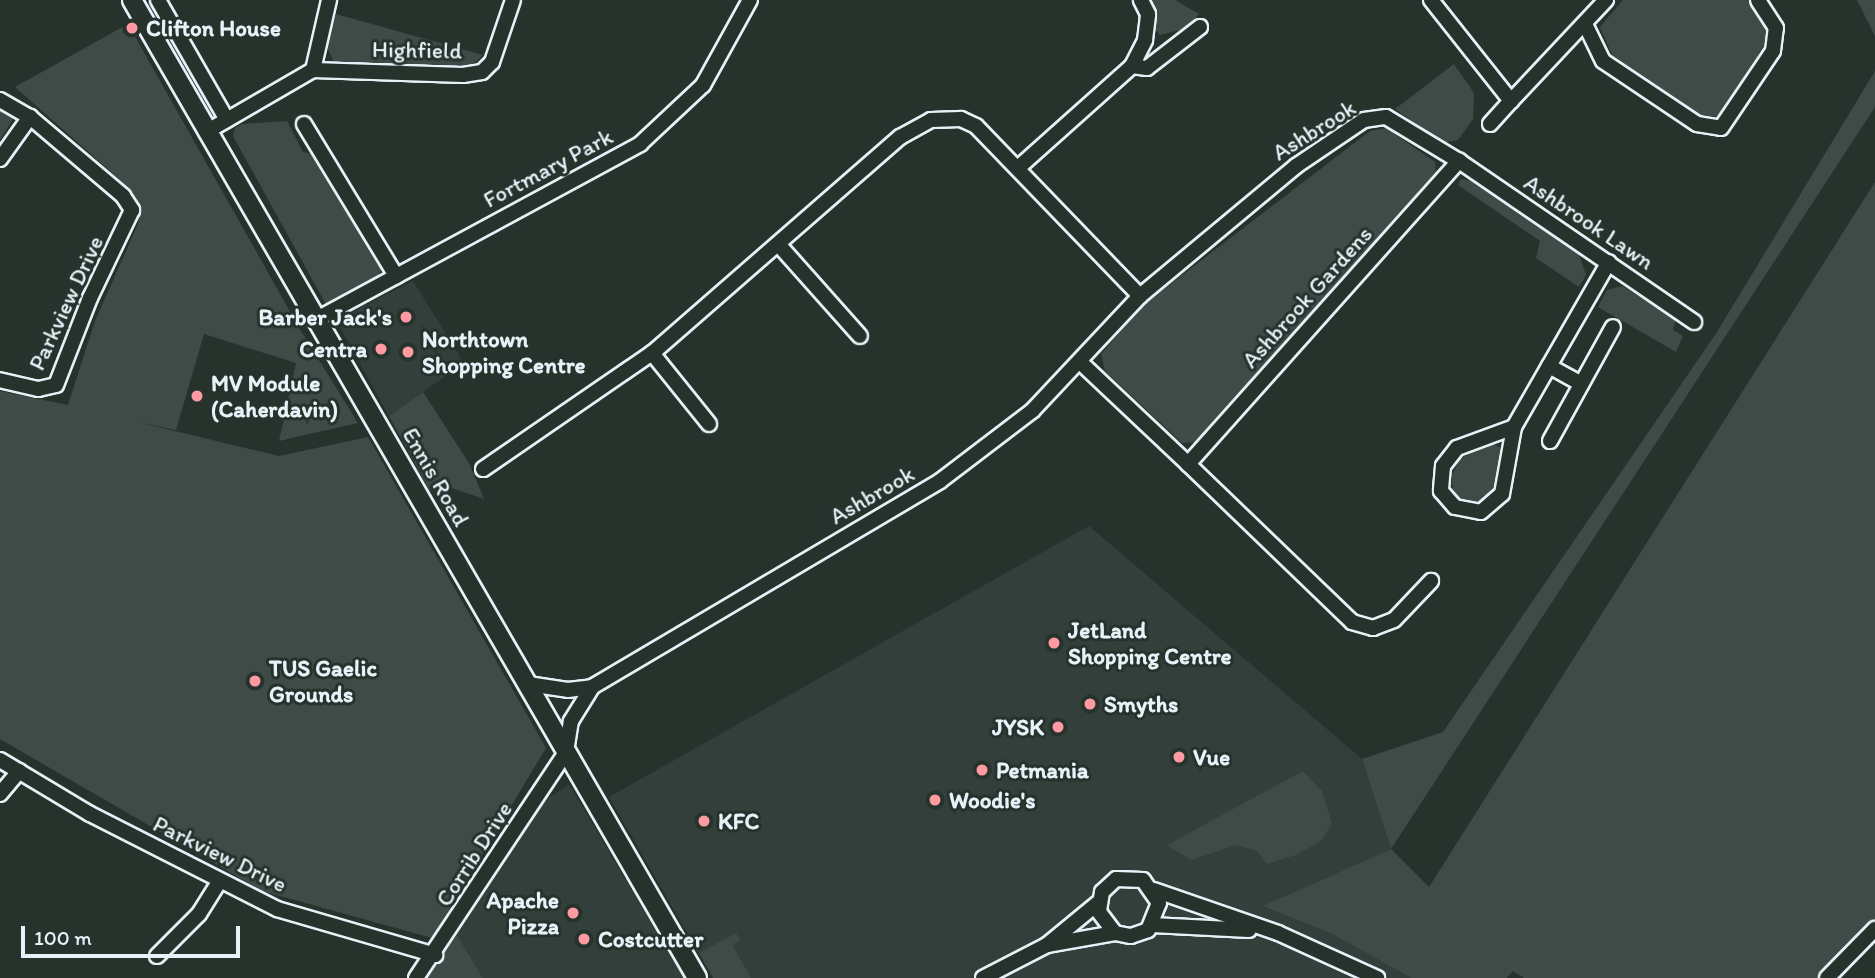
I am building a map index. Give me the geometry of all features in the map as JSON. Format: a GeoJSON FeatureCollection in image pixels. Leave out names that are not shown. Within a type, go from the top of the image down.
{"type":"FeatureCollection","features":[{"type":"Feature","properties":{"kind":"main road","name":"Ennis Road"},"geometry":{"type":"LineString","coordinates":[[132,0],[696,978]]}},
{"type":"Feature","properties":{"kind":"street"},"geometry":{"type":"LineString","coordinates":[[158,0],[227,120]]}},
{"type":"Feature","properties":{"kind":"street"},"geometry":{"type":"LineString","coordinates":[[206,132],[313,71],[329,0]]}},
{"type":"Feature","properties":{"kind":"street","name":"Highfield"},"geometry":{"type":"LineString","coordinates":[[313,71],[463,75],[482,72],[492,62],[513,0]]}},
{"type":"Feature","properties":{"kind":"street","name":"Fortmary Park"},"geometry":{"type":"LineString","coordinates":[[315,320],[640,144],[703,85],[750,0]]}},
{"type":"Feature","properties":{"kind":"street"},"geometry":{"type":"LineString","coordinates":[[1019,167],[1132,66],[1145,40],[1148,15],[1141,0]]}},
{"type":"Feature","properties":{"kind":"street"},"geometry":{"type":"LineString","coordinates":[[1432,0],[1511,101]]}},
{"type":"Feature","properties":{"kind":"street"},"geometry":{"type":"LineString","coordinates":[[1490,124],[1606,0]]}},
{"type":"Feature","properties":{"kind":"street"},"geometry":{"type":"LineString","coordinates":[[1585,24],[1603,61],[1697,124],[1721,128],[1773,51],[1776,28],[1758,0]]}},
{"type":"Feature","properties":{"kind":"street"},"geometry":{"type":"LineString","coordinates":[[1132,66],[1147,68],[1200,27]]}},
{"type":"Feature","properties":{"kind":"street"},"geometry":{"type":"LineString","coordinates":[[1145,40],[1175,46]]}},
{"type":"Feature","properties":{"kind":"street"},"geometry":{"type":"LineString","coordinates":[[0,100],[30,117],[0,159]]}},
{"type":"Feature","properties":{"kind":"street","name":"Parkview Drive"},"geometry":{"type":"LineString","coordinates":[[0,380],[38,389],[57,385],[90,298],[132,210],[123,196],[30,117]]}},
{"type":"Feature","properties":{"kind":"street","name":"Ashbrook"},"geometry":{"type":"LineString","coordinates":[[528,684],[568,690],[592,687],[940,481],[1032,411],[1081,363],[1140,296],[1296,166],[1364,120],[1386,117],[1459,160]]}},
{"type":"Feature","properties":{"kind":"street"},"geometry":{"type":"LineString","coordinates":[[483,470],[652,353],[900,137],[931,120],[961,119],[976,126],[1019,167],[1140,296]]}},
{"type":"Feature","properties":{"kind":"street"},"geometry":{"type":"LineString","coordinates":[[304,124],[396,276]]}},
{"type":"Feature","properties":{"kind":"street","name":"Ashbrook Lawn"},"geometry":{"type":"LineString","coordinates":[[1459,160],[1694,322]]}},
{"type":"Feature","properties":{"kind":"street","name":"Ashbrook Gardens"},"geometry":{"type":"LineString","coordinates":[[1188,464],[1459,160]]}},
{"type":"Feature","properties":{"kind":"street"},"geometry":{"type":"LineString","coordinates":[[778,244],[860,336]]}},
{"type":"Feature","properties":{"kind":"street"},"geometry":{"type":"LineString","coordinates":[[1514,427],[1457,448],[1443,466],[1441,491],[1455,507],[1481,512],[1502,494],[1514,427],[1609,262]]}},
{"type":"Feature","properties":{"kind":"street"},"geometry":{"type":"LineString","coordinates":[[1550,440],[1613,327]]}},
{"type":"Feature","properties":{"kind":"street"},"geometry":{"type":"LineString","coordinates":[[652,353],[709,424]]}},
{"type":"Feature","properties":{"kind":"street"},"geometry":{"type":"LineString","coordinates":[[1081,363],[1352,622],[1373,628],[1394,620],[1431,581]]}},
{"type":"Feature","properties":{"kind":"street"},"geometry":{"type":"LineString","coordinates":[[1549,366],[1581,384]]}},
{"type":"Feature","properties":{"kind":"street","name":"Ashbrook"},"geometry":{"type":"LineString","coordinates":[[566,752],[571,721],[592,687]]}},
{"type":"Feature","properties":{"kind":"street","name":"Corrib Drive"},"geometry":{"type":"LineString","coordinates":[[416,978],[435,955],[566,752]]}},
{"type":"Feature","properties":{"kind":"street","name":"Parkview Drive"},"geometry":{"type":"LineString","coordinates":[[0,760],[220,881],[277,909],[435,955]]}},
{"type":"Feature","properties":{"kind":"street"},"geometry":{"type":"LineString","coordinates":[[0,794],[19,771]]}},
{"type":"Feature","properties":{"kind":"street"},"geometry":{"type":"LineString","coordinates":[[983,978],[1047,945],[1099,902],[1108,885],[1125,876],[1143,880],[1154,890],[1278,933],[1377,978]]}},
{"type":"Feature","properties":{"kind":"street"},"geometry":{"type":"LineString","coordinates":[[157,956],[199,914],[220,881]]}},
{"type":"Feature","properties":{"kind":"street"},"geometry":{"type":"LineString","coordinates":[[1152,925],[1158,913],[1154,890]]}},
{"type":"Feature","properties":{"kind":"street"},"geometry":{"type":"LineString","coordinates":[[1099,902],[1102,921],[1115,933]]}},
{"type":"Feature","properties":{"kind":"street"},"geometry":{"type":"LineString","coordinates":[[1047,945],[1115,933],[1131,936],[1152,925],[1278,933]]}},
{"type":"Feature","properties":{"kind":"street"},"geometry":{"type":"LineString","coordinates":[[1827,978],[1875,929]]}},
{"type":"Feature","properties":{"kind":"shaded area"},"geometry":{"type":"Polygon","coordinates":[[[1152,0],[1175,0],[1199,14],[1184,29],[1160,35],[1155,29],[1152,0]]]}},
{"type":"Feature","properties":{"kind":"shaded area"},"geometry":{"type":"Polygon","coordinates":[[[1623,0],[1750,0],[1767,28],[1766,42],[1719,116],[1700,117],[1612,55],[1600,27],[1623,0]]]}},
{"type":"Feature","properties":{"kind":"shaded area"},"geometry":{"type":"Polygon","coordinates":[[[1857,0],[1875,0],[1875,36],[1857,0]]]}},
{"type":"Feature","properties":{"kind":"shaded area"},"geometry":{"type":"Polygon","coordinates":[[[336,14],[483,55],[472,65],[335,64],[326,45],[336,14]]]}},
{"type":"Feature","properties":{"kind":"shaded area","name":"TUS Gaelic Grounds"},"geometry":{"type":"Polygon","coordinates":[[[128,24],[301,331],[358,423],[279,441],[296,363],[204,334],[176,430],[137,422],[279,456],[368,437],[546,748],[432,938],[262,891],[0,739],[0,391],[68,405],[95,321],[138,224],[140,207],[129,188],[15,87],[128,24]]]}},
{"type":"Feature","properties":{"kind":"shaded area"},"geometry":{"type":"Polygon","coordinates":[[[1454,64],[1474,93],[1473,119],[1458,140],[1443,143],[1395,109],[1454,64]]]}},
{"type":"Feature","properties":{"kind":"shaded area"},"geometry":{"type":"Polygon","coordinates":[[[1875,71],[1875,107],[1391,849],[1362,759],[1443,732],[1717,332],[1875,71]]]}},
{"type":"Feature","properties":{"kind":"shaded area"},"geometry":{"type":"Polygon","coordinates":[[[3,107],[15,116],[0,140],[0,110],[3,107]]]}},
{"type":"Feature","properties":{"kind":"shaded area"},"geometry":{"type":"Polygon","coordinates":[[[287,121],[303,152],[315,155],[382,268],[376,281],[328,308],[233,136],[235,128],[242,124],[287,121]]]}},
{"type":"Feature","properties":{"kind":"shaded area"},"geometry":{"type":"Polygon","coordinates":[[[1386,128],[1435,162],[1436,173],[1198,442],[1182,443],[1105,371],[1101,354],[1143,305],[1370,131],[1386,128]]]}},
{"type":"Feature","properties":{"kind":"shaded area"},"geometry":{"type":"Polygon","coordinates":[[[1461,179],[1473,181],[1579,254],[1586,275],[1579,287],[1536,258],[1540,241],[1458,185],[1461,179]]]}},
{"type":"Feature","properties":{"kind":"shaded area"},"geometry":{"type":"Polygon","coordinates":[[[1875,182],[1875,925],[1819,978],[1524,978],[1513,971],[1507,978],[1411,978],[1332,934],[1263,906],[1391,849],[1429,887],[1875,182]]]}},
{"type":"Feature","properties":{"kind":"shaded area"},"geometry":{"type":"Polygon","coordinates":[[[413,281],[464,363],[389,416],[336,320],[413,281]]]}},
{"type":"Feature","properties":{"kind":"shaded area"},"geometry":{"type":"Polygon","coordinates":[[[1622,286],[1676,319],[1673,330],[1683,336],[1676,352],[1598,307],[1607,290],[1622,286]]]}},
{"type":"Feature","properties":{"kind":"shaded area"},"geometry":{"type":"Polygon","coordinates":[[[423,392],[469,463],[484,499],[440,484],[430,491],[389,416],[423,392]]]}},
{"type":"Feature","properties":{"kind":"shaded area"},"geometry":{"type":"Polygon","coordinates":[[[1490,443],[1502,448],[1496,491],[1482,506],[1455,501],[1451,477],[1460,459],[1490,443]]]}},
{"type":"Feature","properties":{"kind":"shaded area","name":"JetLand Shopping Centre"},"geometry":{"type":"Polygon","coordinates":[[[1089,526],[1362,759],[1391,849],[1264,906],[1332,934],[1411,978],[713,978],[609,797],[1089,526]]]}},
{"type":"Feature","properties":{"kind":"shaded area"},"geometry":{"type":"Polygon","coordinates":[[[1303,771],[1322,791],[1332,824],[1321,841],[1296,855],[1267,864],[1257,851],[1236,845],[1191,860],[1167,845],[1303,771]]]}},
{"type":"Feature","properties":{"kind":"shaded area"},"geometry":{"type":"Polygon","coordinates":[[[568,785],[684,978],[483,978],[457,935],[545,800],[568,785]]]}},
{"type":"Feature","properties":{"kind":"shaded area"},"geometry":{"type":"Polygon","coordinates":[[[736,933],[740,939],[733,946],[751,978],[713,978],[699,953],[736,933]]]}},
{"type":"Feature","properties":{"kind":"shaded area"},"geometry":{"type":"Polygon","coordinates":[[[457,935],[483,978],[422,978],[457,935]]]}},
{"type":"Feature","properties":{"kind":"place","name":"Clifton House"},"geometry":{"type":"Point","coordinates":[132,28]}},
{"type":"Feature","properties":{"kind":"place","name":"Barber Jack's"},"geometry":{"type":"Point","coordinates":[406,317]}},
{"type":"Feature","properties":{"kind":"place","name":"Centra"},"geometry":{"type":"Point","coordinates":[381,349]}},
{"type":"Feature","properties":{"kind":"place","name":"Northtown Shopping Centre"},"geometry":{"type":"Point","coordinates":[408,352]}},
{"type":"Feature","properties":{"kind":"place","name":"MV Module (Caherdavin)"},"geometry":{"type":"Point","coordinates":[197,396]}},
{"type":"Feature","properties":{"kind":"place","name":"JetLand Shopping Centre"},"geometry":{"type":"Point","coordinates":[1054,643]}},
{"type":"Feature","properties":{"kind":"place","name":"TUS Gaelic Grounds"},"geometry":{"type":"Point","coordinates":[255,681]}},
{"type":"Feature","properties":{"kind":"place","name":"Smyths"},"geometry":{"type":"Point","coordinates":[1090,704]}},
{"type":"Feature","properties":{"kind":"place","name":"JYSK"},"geometry":{"type":"Point","coordinates":[1058,727]}},
{"type":"Feature","properties":{"kind":"place","name":"Vue"},"geometry":{"type":"Point","coordinates":[1179,757]}},
{"type":"Feature","properties":{"kind":"place","name":"Petmania"},"geometry":{"type":"Point","coordinates":[982,770]}},
{"type":"Feature","properties":{"kind":"place","name":"Woodie's"},"geometry":{"type":"Point","coordinates":[935,800]}},
{"type":"Feature","properties":{"kind":"place","name":"KFC"},"geometry":{"type":"Point","coordinates":[704,821]}},
{"type":"Feature","properties":{"kind":"place","name":"Apache Pizza"},"geometry":{"type":"Point","coordinates":[573,913]}},
{"type":"Feature","properties":{"kind":"place","name":"Costcutter"},"geometry":{"type":"Point","coordinates":[584,939]}}]}
